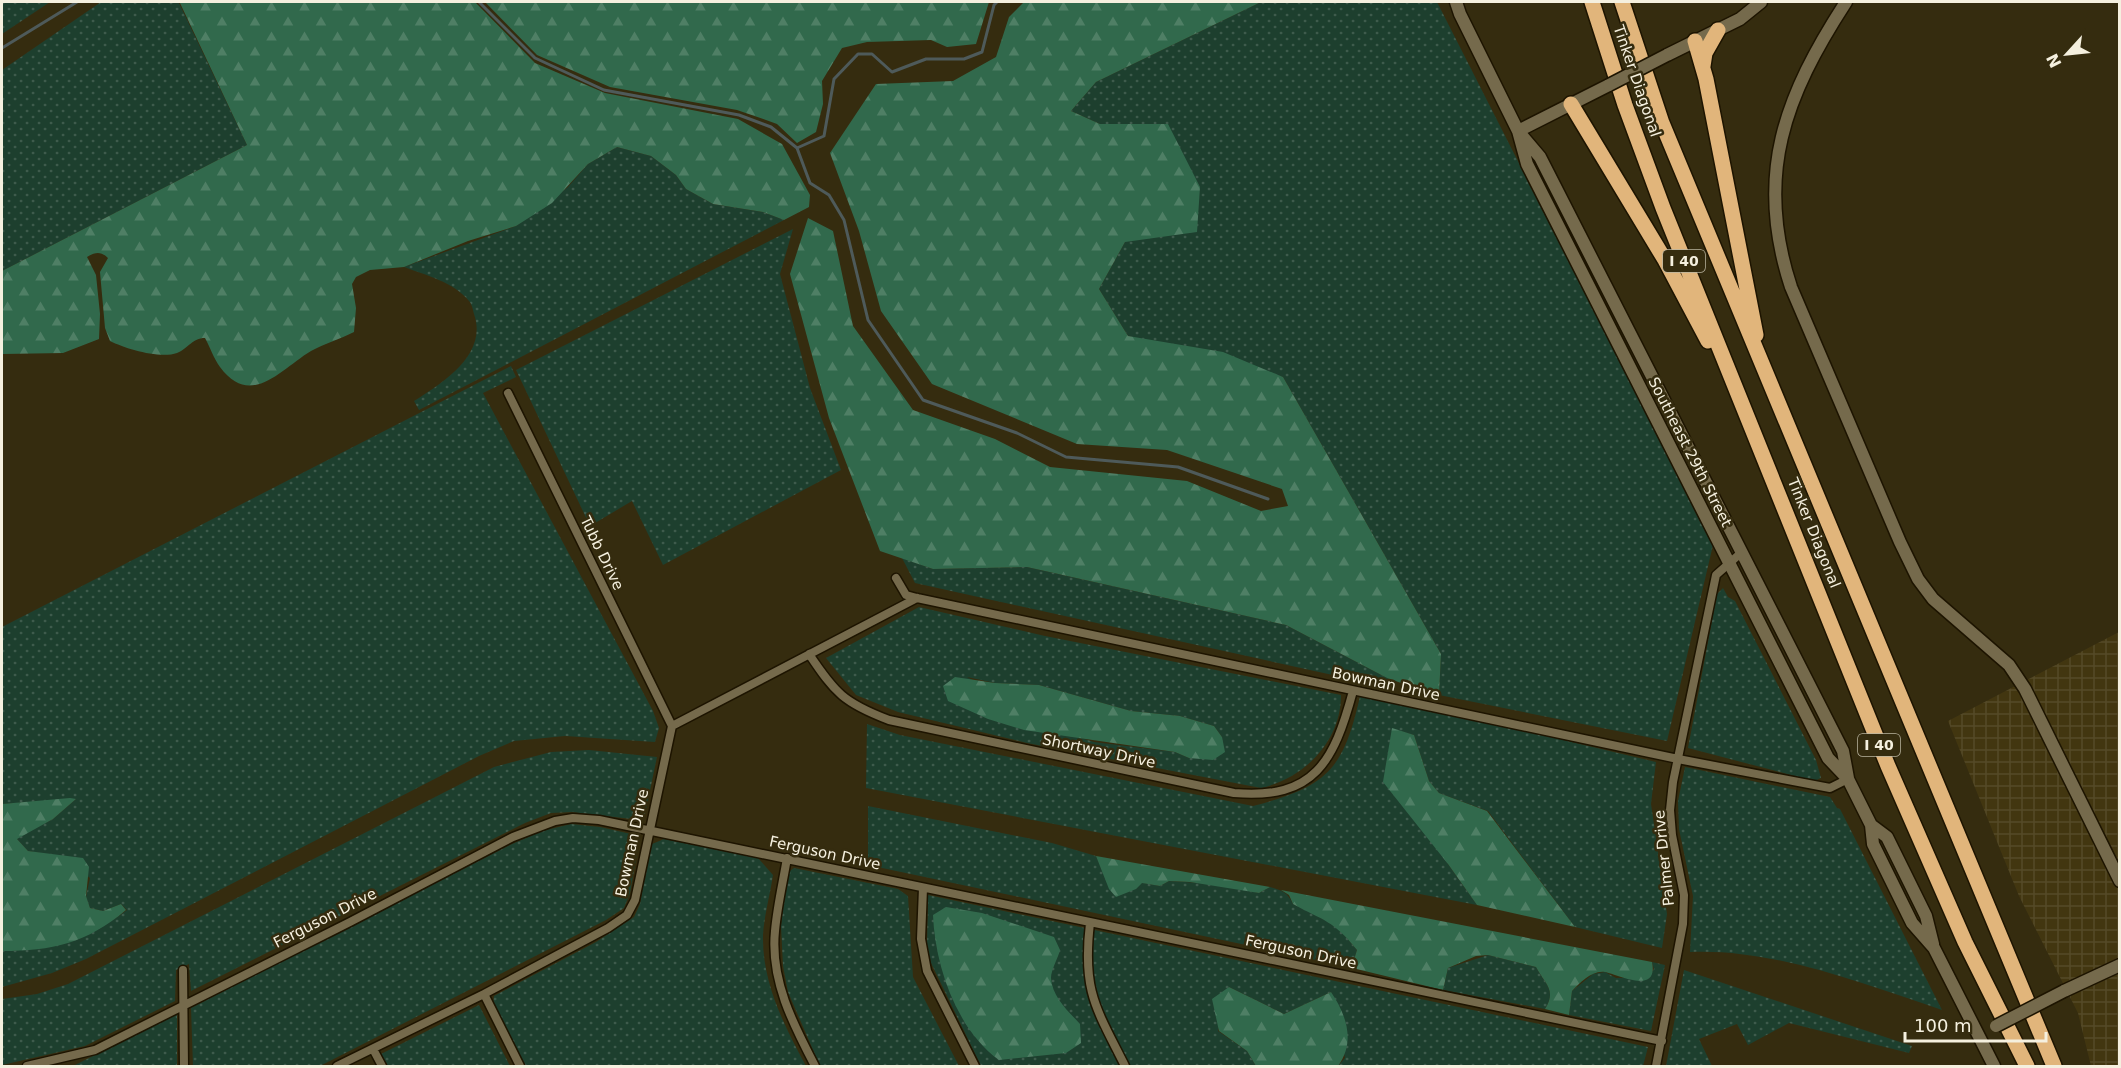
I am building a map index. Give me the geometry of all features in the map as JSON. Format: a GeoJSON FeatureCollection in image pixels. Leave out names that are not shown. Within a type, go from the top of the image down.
{"type":"FeatureCollection","features":[{"type":"Feature","properties":{"kind":"highway","name":"Tinker Diagonal"},"geometry":{"type":"LineString","coordinates":[[1592,2],[1625,105],[1663,208],[1922,846],[1965,942],[2027,1066]]}},
{"type":"Feature","properties":{"kind":"highway","name":"Tinker Diagonal"},"geometry":{"type":"LineString","coordinates":[[1622,2],[1662,123],[2054,1066]]}},
{"type":"Feature","properties":{"kind":"highway"},"geometry":{"type":"LineString","coordinates":[[1703,68],[1705,53],[1718,30]]}},
{"type":"Feature","properties":{"kind":"highway"},"geometry":{"type":"LineString","coordinates":[[1695,41],[1703,68],[1761,362]]}},
{"type":"Feature","properties":{"kind":"highway"},"geometry":{"type":"LineString","coordinates":[[1571,104],[1665,260],[1748,415]]}},
{"type":"Feature","properties":{"kind":"main road","name":"Southeast 29th Street"},"geometry":{"type":"LineString","coordinates":[[1450,2],[1458,8],[1518,130],[1527,164],[1828,758],[1848,779]]}},
{"type":"Feature","properties":{"kind":"main road"},"geometry":{"type":"LineString","coordinates":[[1518,130],[1740,19],[1761,2]]}},
{"type":"Feature","properties":{"kind":"main road"},"geometry":{"type":"LineString","coordinates":[[1846,2],[1801,81],[1783,125],[1775,175],[1775,219],[1781,256],[1800,308],[1918,579],[1934,599],[2009,666],[2025,689],[2120,881]]}},
{"type":"Feature","properties":{"kind":"main road","name":"Southeast 29th Street"},"geometry":{"type":"LineString","coordinates":[[1518,130],[1540,157],[1742,552],[1843,751],[1848,779],[1871,825],[1887,837],[1926,916],[1934,948],[1994,1066]]}},
{"type":"Feature","properties":{"kind":"main road"},"geometry":{"type":"LineString","coordinates":[[1978,1035],[2120,965]]}},
{"type":"Feature","properties":{"kind":"street","name":"Tubb Drive"},"geometry":{"type":"LineString","coordinates":[[508,393],[672,726]]}},
{"type":"Feature","properties":{"kind":"street","name":"Palmer Drive"},"geometry":{"type":"LineString","coordinates":[[1656,1066],[1683,924],[1684,895],[1672,835],[1670,810],[1678,759],[1716,575],[1742,552]]}},
{"type":"Feature","properties":{"kind":"street"},"geometry":{"type":"LineString","coordinates":[[896,578],[906,595],[917,598]]}},
{"type":"Feature","properties":{"kind":"street"},"geometry":{"type":"LineString","coordinates":[[672,726],[917,598]]}},
{"type":"Feature","properties":{"kind":"street","name":"Bowman Drive"},"geometry":{"type":"LineString","coordinates":[[917,598],[1678,759],[1830,788],[1848,779]]}},
{"type":"Feature","properties":{"kind":"street","name":"Shortway Drive"},"geometry":{"type":"LineString","coordinates":[[809,654],[826,679],[855,708],[889,720],[1234,793],[1261,796],[1288,790],[1311,776],[1329,758],[1342,733],[1353,691]]}},
{"type":"Feature","properties":{"kind":"street","name":"Bowman Drive"},"geometry":{"type":"LineString","coordinates":[[337,1066],[484,994],[608,928],[627,915],[635,900],[672,726]]}},
{"type":"Feature","properties":{"kind":"street","name":"Ferguson Drive"},"geometry":{"type":"LineString","coordinates":[[27,1066],[95,1050],[184,1003],[535,828],[573,818],[598,820],[787,858],[1662,1041]]}},
{"type":"Feature","properties":{"kind":"street"},"geometry":{"type":"LineString","coordinates":[[787,858],[775,932],[780,989],[793,1024],[815,1066]]}},
{"type":"Feature","properties":{"kind":"street"},"geometry":{"type":"LineString","coordinates":[[922,888],[921,939],[927,971],[975,1066]]}},
{"type":"Feature","properties":{"kind":"street"},"geometry":{"type":"LineString","coordinates":[[1090,923],[1086,956],[1090,993],[1125,1066]]}},
{"type":"Feature","properties":{"kind":"street"},"geometry":{"type":"LineString","coordinates":[[183,970],[184,1066]]}},
{"type":"Feature","properties":{"kind":"street"},"geometry":{"type":"LineString","coordinates":[[484,994],[520,1066]]}},
{"type":"Feature","properties":{"kind":"street"},"geometry":{"type":"LineString","coordinates":[[373,1049],[382,1066]]}},
{"type":"Feature","properties":{"kind":"shaded area"},"geometry":{"type":"Polygon","coordinates":[[[2119,632],[2119,1066],[2091,1066],[2078,1013],[2019,896],[1948,721],[2119,632]]]}},
{"type":"Feature","properties":{"kind":"green space"},"geometry":{"type":"Polygon","coordinates":[[[2,2],[50,2],[2,34],[2,2]]]}},
{"type":"Feature","properties":{"kind":"green space"},"geometry":{"type":"Polygon","coordinates":[[[101,2],[179,3],[247,145],[2,271],[2,70],[101,2]]]}},
{"type":"Feature","properties":{"kind":"green space"},"geometry":{"type":"Polygon","coordinates":[[[174,2],[475,2],[535,63],[605,93],[738,119],[782,144],[810,195],[809,207],[784,220],[763,212],[713,204],[686,189],[676,175],[651,156],[617,147],[588,164],[552,203],[516,226],[468,241],[404,267],[370,270],[356,277],[352,284],[356,308],[354,332],[311,351],[266,382],[243,385],[232,379],[218,364],[205,338],[170,355],[143,352],[110,341],[105,328],[100,272],[108,258],[98,253],[87,257],[96,275],[100,314],[99,339],[63,353],[2,354],[2,271],[247,145],[180,3],[174,2]]]}},
{"type":"Feature","properties":{"kind":"green space"},"geometry":{"type":"Polygon","coordinates":[[[485,2],[989,2],[976,44],[947,47],[931,40],[867,42],[842,48],[822,81],[823,104],[816,132],[797,143],[777,124],[737,110],[610,87],[537,55],[485,2]]]}},
{"type":"Feature","properties":{"kind":"green space"},"geometry":{"type":"Polygon","coordinates":[[[1024,2],[1261,2],[1096,82],[1071,111],[1100,124],[1168,124],[1200,187],[1197,232],[1125,242],[1099,289],[1128,336],[1223,352],[1283,377],[1441,654],[1439,695],[1389,679],[1286,625],[1027,567],[933,569],[880,551],[829,418],[790,274],[808,218],[833,231],[853,326],[913,410],[995,439],[1050,467],[1187,481],[1261,511],[1288,506],[1282,489],[1167,450],[1077,444],[932,384],[881,311],[859,231],[830,153],[876,84],[953,81],[996,57],[1009,17],[1024,2]]]}},
{"type":"Feature","properties":{"kind":"green space"},"geometry":{"type":"Polygon","coordinates":[[[1261,2],[1437,2],[1713,545],[1667,741],[1439,695],[1441,654],[1283,377],[1128,336],[1099,289],[1125,242],[1168,124],[1100,124],[1071,111],[1096,82],[1261,2]]]}},
{"type":"Feature","properties":{"kind":"green space"},"geometry":{"type":"Polygon","coordinates":[[[617,147],[651,156],[676,175],[686,189],[713,204],[763,212],[784,220],[419,410],[414,401],[450,376],[460,365],[475,342],[477,328],[472,305],[463,294],[439,280],[404,267],[516,226],[568,187],[588,164],[617,147]]]}},
{"type":"Feature","properties":{"kind":"green space"},"geometry":{"type":"Polygon","coordinates":[[[793,229],[780,274],[810,388],[841,470],[663,565],[632,501],[590,526],[516,370],[793,229]]]}},
{"type":"Feature","properties":{"kind":"green space"},"geometry":{"type":"Polygon","coordinates":[[[511,366],[516,377],[483,393],[653,711],[659,728],[655,742],[565,736],[514,741],[479,756],[86,959],[52,973],[2,987],[2,951],[33,948],[67,940],[100,927],[127,910],[121,904],[103,911],[90,908],[86,897],[90,878],[63,857],[28,851],[16,838],[53,819],[76,799],[2,804],[2,627],[511,366]]]}},
{"type":"Feature","properties":{"kind":"green space"},"geometry":{"type":"Polygon","coordinates":[[[902,558],[933,569],[1027,567],[1286,625],[1389,679],[1351,679],[915,583],[902,558]]]}},
{"type":"Feature","properties":{"kind":"green space"},"geometry":{"type":"Polygon","coordinates":[[[1723,588],[1728,597],[1735,601],[1816,760],[1821,778],[1814,781],[1688,748],[1717,594],[1723,588]]]}},
{"type":"Feature","properties":{"kind":"green space"},"geometry":{"type":"Polygon","coordinates":[[[919,607],[1045,636],[1341,695],[1335,728],[1318,755],[1292,776],[1261,788],[1027,743],[898,712],[856,695],[826,658],[919,607]],[[967,677],[1081,738],[1094,742],[1175,752],[1189,758],[1222,737],[1214,726],[1180,716],[1131,711],[1039,685],[995,683],[967,677]]]}},
{"type":"Feature","properties":{"kind":"green space"},"geometry":{"type":"Polygon","coordinates":[[[955,677],[995,683],[1039,685],[1131,711],[1180,716],[1214,726],[1222,737],[1225,752],[1213,760],[1189,758],[1175,752],[1024,730],[988,719],[948,701],[943,686],[955,677]]]}},
{"type":"Feature","properties":{"kind":"green space"},"geometry":{"type":"Polygon","coordinates":[[[1361,692],[1656,762],[1651,804],[1667,914],[1662,948],[1575,927],[1488,811],[1439,793],[1429,781],[1414,735],[1392,729],[1448,864],[1477,905],[866,788],[867,724],[900,735],[1253,806],[1300,790],[1317,781],[1330,770],[1348,739],[1361,692]]]}},
{"type":"Feature","properties":{"kind":"green space"},"geometry":{"type":"Polygon","coordinates":[[[1392,728],[1414,735],[1429,781],[1439,793],[1487,811],[1575,927],[1477,905],[1448,864],[1383,782],[1392,728]]]}},
{"type":"Feature","properties":{"kind":"green space"},"geometry":{"type":"Polygon","coordinates":[[[589,750],[657,757],[645,814],[640,820],[572,812],[551,813],[525,823],[191,991],[189,964],[176,970],[175,1001],[85,1046],[2,1065],[2,999],[37,994],[68,984],[494,767],[551,752],[589,750]]]}},
{"type":"Feature","properties":{"kind":"green space"},"geometry":{"type":"Polygon","coordinates":[[[1685,767],[1830,797],[1840,809],[1942,1010],[1850,979],[1786,962],[1721,952],[1690,952],[1693,896],[1679,829],[1678,801],[1685,767]]]}},
{"type":"Feature","properties":{"kind":"green space"},"geometry":{"type":"Polygon","coordinates":[[[76,799],[53,819],[17,839],[28,851],[83,858],[89,867],[86,896],[90,908],[103,911],[121,904],[126,910],[97,930],[68,943],[37,949],[2,951],[2,804],[76,799]]]}},
{"type":"Feature","properties":{"kind":"green space"},"geometry":{"type":"Polygon","coordinates":[[[868,806],[1052,843],[1096,856],[1105,876],[1160,886],[1169,881],[1217,884],[1259,893],[1270,887],[1274,888],[1287,895],[1293,904],[1326,919],[1342,932],[1357,950],[1353,963],[1340,965],[868,865],[868,806]]]}},
{"type":"Feature","properties":{"kind":"green space"},"geometry":{"type":"Polygon","coordinates":[[[571,824],[600,827],[640,836],[630,893],[624,908],[606,920],[320,1066],[193,1066],[191,1008],[512,844],[542,831],[571,824]]]}},
{"type":"Feature","properties":{"kind":"green space"},"geometry":{"type":"Polygon","coordinates":[[[664,839],[758,858],[773,875],[763,935],[766,970],[782,1019],[806,1066],[525,1066],[493,1004],[494,996],[596,942],[634,917],[640,904],[649,851],[652,844],[664,839]]]}},
{"type":"Feature","properties":{"kind":"green space"},"geometry":{"type":"Polygon","coordinates":[[[1096,856],[1270,887],[1259,893],[1169,881],[1160,886],[1142,883],[1136,889],[1116,897],[1109,889],[1096,856]]]}},
{"type":"Feature","properties":{"kind":"green space"},"geometry":{"type":"Polygon","coordinates":[[[794,868],[898,889],[908,896],[913,977],[959,1066],[820,1066],[788,992],[783,966],[781,926],[787,873],[794,868]]]}},
{"type":"Feature","properties":{"kind":"green space"},"geometry":{"type":"Polygon","coordinates":[[[1281,890],[1652,962],[1652,972],[1649,978],[1643,981],[1635,981],[1605,972],[1591,975],[1572,991],[1569,1015],[1545,1009],[1550,992],[1536,967],[1488,955],[1476,956],[1448,968],[1443,990],[1340,965],[1353,963],[1357,950],[1334,927],[1293,904],[1289,895],[1281,890]]]}},
{"type":"Feature","properties":{"kind":"green space"},"geometry":{"type":"Polygon","coordinates":[[[928,895],[1648,1047],[1643,1066],[1338,1066],[1345,1058],[1331,992],[1284,1014],[1229,987],[1218,1031],[1247,1051],[1256,1066],[981,1066],[931,963],[927,946],[928,895]]]}},
{"type":"Feature","properties":{"kind":"green space"},"geometry":{"type":"Polygon","coordinates":[[[946,907],[982,913],[1054,937],[1060,950],[1051,975],[1052,985],[1062,1004],[1080,1024],[1081,1043],[1066,1053],[999,1060],[984,1047],[960,1014],[943,975],[933,915],[946,907]]]}},
{"type":"Feature","properties":{"kind":"green space"},"geometry":{"type":"Polygon","coordinates":[[[1488,955],[1536,967],[1550,992],[1545,1009],[1443,990],[1448,968],[1488,955]]]}},
{"type":"Feature","properties":{"kind":"green space"},"geometry":{"type":"Polygon","coordinates":[[[1652,962],[1665,965],[1651,1031],[1569,1015],[1572,991],[1593,974],[1605,972],[1616,978],[1649,977],[1654,969],[1652,962]]]}},
{"type":"Feature","properties":{"kind":"green space"},"geometry":{"type":"Polygon","coordinates":[[[1684,970],[1912,1046],[1909,1053],[1789,1023],[1748,1045],[1737,1024],[1699,1039],[1712,1066],[1666,1066],[1684,970]]]}},
{"type":"Feature","properties":{"kind":"green space"},"geometry":{"type":"Polygon","coordinates":[[[1229,987],[1284,1014],[1331,992],[1345,1019],[1348,1038],[1347,1047],[1338,1066],[1256,1066],[1247,1051],[1219,1031],[1212,999],[1229,987]]]}},
{"type":"Feature","properties":{"kind":"green space"},"geometry":{"type":"Polygon","coordinates":[[[479,1005],[510,1066],[388,1066],[381,1054],[479,1005]]]}},
{"type":"Feature","properties":{"kind":"green space"},"geometry":{"type":"Polygon","coordinates":[[[177,1014],[177,1066],[73,1066],[177,1014]]]}},
{"type":"Feature","properties":{"kind":"waterway"},"geometry":{"type":"LineString","coordinates":[[2,48],[77,2]]}},
{"type":"Feature","properties":{"kind":"waterway"},"geometry":{"type":"LineString","coordinates":[[479,2],[535,58],[604,90],[739,115],[771,127],[797,148],[810,183],[829,195],[844,220],[868,320],[923,400],[1017,433],[1066,457],[1178,467],[1268,499]]}},
{"type":"Feature","properties":{"kind":"waterway"},"geometry":{"type":"LineString","coordinates":[[797,148],[824,136],[834,79],[858,54],[872,54],[892,72],[926,59],[964,59],[982,52],[994,5],[997,2]]}}]}
